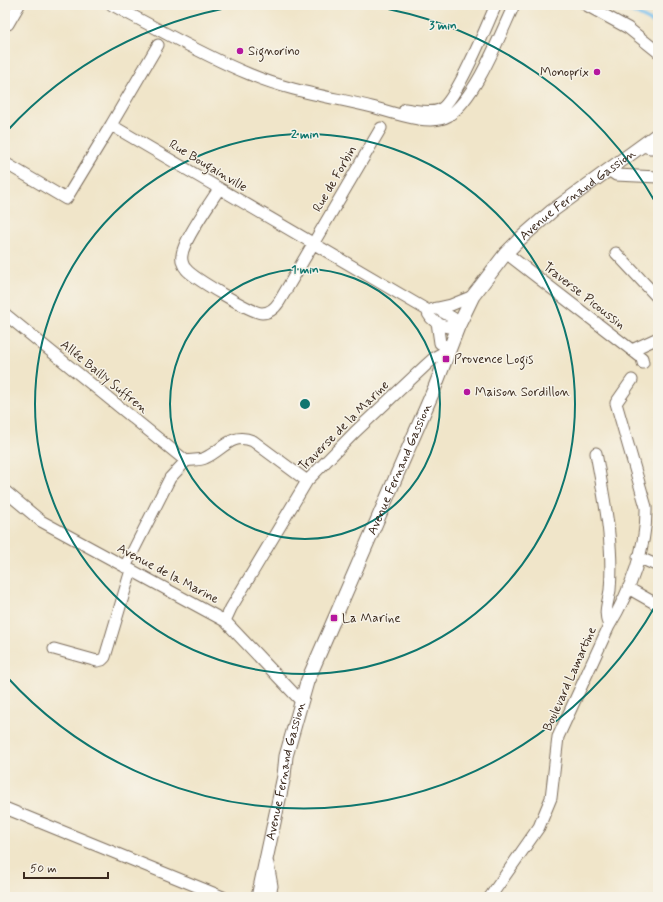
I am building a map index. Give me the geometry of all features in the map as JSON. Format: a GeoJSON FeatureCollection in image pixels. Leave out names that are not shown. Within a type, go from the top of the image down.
{"type":"FeatureCollection","features":[{"type":"Feature","properties":{"kind":"street"},"geometry":{"type":"LineString","coordinates":[[6,25],[19,5]]}},
{"type":"Feature","properties":{"kind":"street"},"geometry":{"type":"LineString","coordinates":[[112,5],[249,74],[293,89],[401,115],[433,120],[449,115],[468,94],[479,77],[514,5]]}},
{"type":"Feature","properties":{"kind":"street"},"geometry":{"type":"LineString","coordinates":[[371,107],[430,111],[439,110],[453,95],[496,5]]}},
{"type":"Feature","properties":{"kind":"street"},"geometry":{"type":"LineString","coordinates":[[586,5],[628,28],[657,51]]}},
{"type":"Feature","properties":{"kind":"street"},"geometry":{"type":"LineString","coordinates":[[5,163],[66,200],[112,125],[158,45]]}},
{"type":"Feature","properties":{"kind":"street","name":"Rue Bougainville"},"geometry":{"type":"LineString","coordinates":[[112,125],[313,244],[431,309],[453,318],[458,327]]}},
{"type":"Feature","properties":{"kind":"street","name":"Rue de Forbin"},"geometry":{"type":"LineString","coordinates":[[219,189],[184,246],[182,254],[185,268],[194,277],[253,310],[267,312],[273,309],[279,302],[381,128]]}},
{"type":"Feature","properties":{"kind":"street","name":"Avenue Fernand Gassion"},"geometry":{"type":"LineString","coordinates":[[258,897],[260,880],[267,862],[284,776],[286,756],[301,701],[320,648],[435,387],[458,327],[473,296],[506,253],[552,212],[610,171],[658,134]]}},
{"type":"Feature","properties":{"kind":"street","name":"Avenue Fernand Gassion"},"geometry":{"type":"LineString","coordinates":[[642,146],[658,148]]}},
{"type":"Feature","properties":{"kind":"street"},"geometry":{"type":"LineString","coordinates":[[610,171],[616,175],[658,177]]}},
{"type":"Feature","properties":{"kind":"street","name":"Traverse Picoussin"},"geometry":{"type":"LineString","coordinates":[[506,253],[642,358],[643,363]]}},
{"type":"Feature","properties":{"kind":"street"},"geometry":{"type":"LineString","coordinates":[[616,253],[658,298]]}},
{"type":"Feature","properties":{"kind":"street"},"geometry":{"type":"LineString","coordinates":[[431,309],[451,305],[473,296]]}},
{"type":"Feature","properties":{"kind":"street","name":"Rue Bougainville"},"geometry":{"type":"LineString","coordinates":[[431,309],[428,314],[437,322]]}},
{"type":"Feature","properties":{"kind":"street","name":"Allée Bailly Suffren"},"geometry":{"type":"LineString","coordinates":[[5,314],[186,461]]}},
{"type":"Feature","properties":{"kind":"street"},"geometry":{"type":"LineString","coordinates":[[437,322],[450,328],[458,327]]}},
{"type":"Feature","properties":{"kind":"street"},"geometry":{"type":"LineString","coordinates":[[437,322],[440,343],[450,349]]}},
{"type":"Feature","properties":{"kind":"street"},"geometry":{"type":"LineString","coordinates":[[632,350],[658,338]]}},
{"type":"Feature","properties":{"kind":"street","name":"Traverse de la Marine"},"geometry":{"type":"LineString","coordinates":[[226,621],[231,608],[307,481],[355,432],[424,367],[435,357],[450,349]]}},
{"type":"Feature","properties":{"kind":"street"},"geometry":{"type":"LineString","coordinates":[[632,380],[616,402],[646,507],[646,519],[638,557],[658,566]]}},
{"type":"Feature","properties":{"kind":"street"},"geometry":{"type":"LineString","coordinates":[[54,649],[97,662],[102,660],[128,569],[170,478],[186,461],[201,460],[237,438],[245,438],[252,441],[307,481]]}},
{"type":"Feature","properties":{"kind":"street"},"geometry":{"type":"LineString","coordinates":[[596,452],[608,518],[610,541],[610,590],[605,616],[609,626]]}},
{"type":"Feature","properties":{"kind":"street","name":"Avenue de la Marine"},"geometry":{"type":"LineString","coordinates":[[5,491],[41,521],[226,621],[301,701]]}},
{"type":"Feature","properties":{"kind":"street","name":"Boulevard Lamartine"},"geometry":{"type":"LineString","coordinates":[[490,897],[539,827],[551,798],[558,737],[609,626],[620,608],[638,557]]}},
{"type":"Feature","properties":{"kind":"street"},"geometry":{"type":"LineString","coordinates":[[628,588],[658,604]]}},
{"type":"Feature","properties":{"kind":"street"},"geometry":{"type":"LineString","coordinates":[[5,808],[223,897]]}},
{"type":"Feature","properties":{"kind":"street","name":"Avenue Fernand Gassion"},"geometry":{"type":"LineString","coordinates":[[267,862],[271,886],[268,897]]}},
{"type":"Feature","properties":{"kind":"waterway"},"geometry":{"type":"LineString","coordinates":[[619,5],[649,20],[658,27]]}},
{"type":"Feature","properties":{"kind":"place","name":"Signorino"},"geometry":{"type":"Point","coordinates":[240,51]}},
{"type":"Feature","properties":{"kind":"place","name":"Monoprix"},"geometry":{"type":"Point","coordinates":[597,72]}},
{"type":"Feature","properties":{"kind":"place","name":"Provence Logis"},"geometry":{"type":"Point","coordinates":[446,359]}},
{"type":"Feature","properties":{"kind":"place","name":"Maison Sordillon"},"geometry":{"type":"Point","coordinates":[467,392]}},
{"type":"Feature","properties":{"kind":"place","name":"La Marine"},"geometry":{"type":"Point","coordinates":[334,618]}}]}
